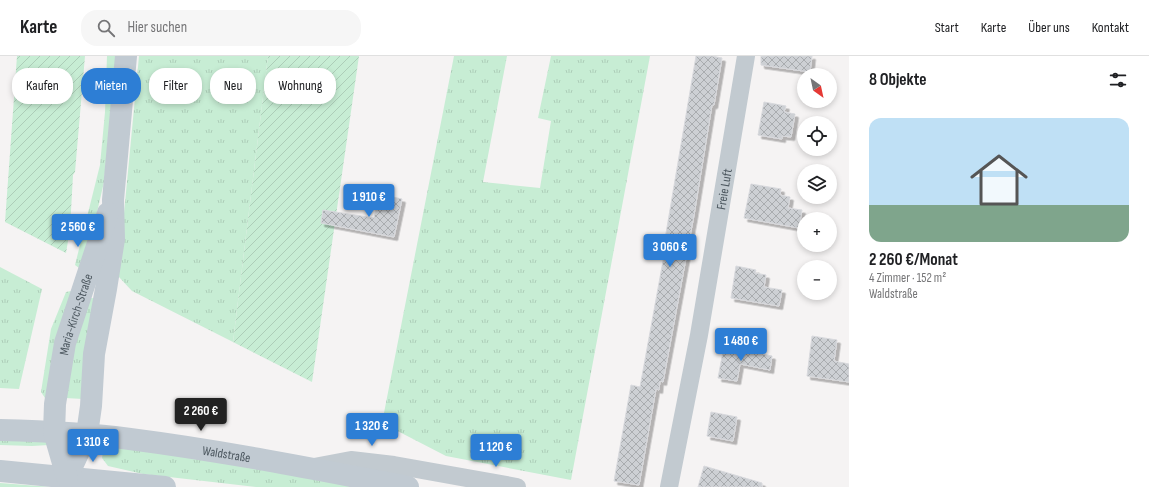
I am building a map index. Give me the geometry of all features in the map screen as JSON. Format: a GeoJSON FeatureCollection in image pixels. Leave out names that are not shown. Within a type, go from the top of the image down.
{"type":"FeatureCollection","features":[{"type":"Feature","properties":{"kind":"main road","name":"Maria-Kirch-Straße"},"geometry":{"type":"LineString","coordinates":[[68,477],[88,434],[94,354],[114,239],[113,200],[126,56]]}},
{"type":"Feature","properties":{"kind":"main road","name":"Maria-Kirch-Straße"},"geometry":{"type":"LineString","coordinates":[[68,477],[54,432],[55,404],[65,343],[113,200]]}},
{"type":"Feature","properties":{"kind":"main road","name":"Waldstraße"},"geometry":{"type":"LineString","coordinates":[[0,430],[88,434],[129,438],[309,468],[408,487]]}},
{"type":"Feature","properties":{"kind":"main road"},"geometry":{"type":"LineString","coordinates":[[0,471],[165,487]]}},
{"type":"Feature","properties":{"kind":"street","name":"Freie Luft"},"geometry":{"type":"LineString","coordinates":[[669,487],[699,335],[746,56]]}},
{"type":"Feature","properties":{"kind":"street","name":"Waldstraße"},"geometry":{"type":"LineString","coordinates":[[309,468],[351,460],[394,465],[517,487]]}},
{"type":"Feature","properties":{"kind":"green space"},"geometry":{"type":"Polygon","coordinates":[[[17,56],[85,56],[84,68],[81,68],[81,102],[75,172],[73,175],[70,229],[66,253],[5,222],[14,104],[73,104],[73,68],[16,68],[17,56]]]}},
{"type":"Feature","properties":{"kind":"green space"},"geometry":{"type":"Polygon","coordinates":[[[107,56],[116,56],[115,68],[107,68],[107,56]]]}},
{"type":"Feature","properties":{"kind":"green space"},"geometry":{"type":"Polygon","coordinates":[[[139,56],[268,56],[267,68],[264,68],[264,89],[233,342],[132,291],[118,276],[134,104],[141,104],[141,68],[138,68],[139,56]]]}},
{"type":"Feature","properties":{"kind":"green space"},"geometry":{"type":"Polygon","coordinates":[[[268,56],[359,56],[312,382],[233,342],[264,89],[264,104],[336,104],[336,68],[267,68],[268,56]]]}},
{"type":"Feature","properties":{"kind":"green space"},"geometry":{"type":"Polygon","coordinates":[[[454,56],[507,56],[483,182],[540,188],[551,121],[538,118],[551,56],[650,56],[571,480],[446,456],[382,423],[454,56]]]}},
{"type":"Feature","properties":{"kind":"green space"},"geometry":{"type":"Polygon","coordinates":[[[105,104],[111,104],[104,182],[95,221],[79,268],[75,265],[100,165],[105,104]]]}},
{"type":"Feature","properties":{"kind":"green space"},"geometry":{"type":"Polygon","coordinates":[[[0,267],[42,289],[19,389],[0,388],[0,267]]]}},
{"type":"Feature","properties":{"kind":"green space"},"geometry":{"type":"Polygon","coordinates":[[[71,291],[45,398],[41,392],[51,329],[66,292],[71,291]]]}},
{"type":"Feature","properties":{"kind":"green space"},"geometry":{"type":"Polygon","coordinates":[[[88,297],[96,299],[83,399],[65,398],[72,356],[88,297]]]}},
{"type":"Feature","properties":{"kind":"green space"},"geometry":{"type":"Polygon","coordinates":[[[0,438],[48,440],[49,445],[0,445],[0,438]]]}},
{"type":"Feature","properties":{"kind":"green space"},"geometry":{"type":"Polygon","coordinates":[[[104,446],[178,454],[358,487],[256,487],[143,474],[108,466],[102,458],[104,446]]]}},
{"type":"Feature","properties":{"kind":"green space"},"geometry":{"type":"Polygon","coordinates":[[[0,483],[52,487],[0,487],[0,483]]]}},
{"type":"Feature","properties":{"kind":"building"},"geometry":{"type":"Polygon","coordinates":[[[696,56],[712,56],[722,58],[714,105],[712,105],[694,215],[663,382],[660,381],[659,390],[656,389],[639,485],[614,481],[631,385],[640,387],[667,239],[665,239],[696,56]]]}},
{"type":"Feature","properties":{"kind":"building"},"geometry":{"type":"Polygon","coordinates":[[[761,56],[812,56],[810,68],[797,68],[797,70],[761,65],[761,56]]]}},
{"type":"Feature","properties":{"kind":"building"},"geometry":{"type":"Polygon","coordinates":[[[764,102],[786,106],[784,112],[795,114],[791,137],[782,136],[782,139],[758,135],[764,102]]]}},
{"type":"Feature","properties":{"kind":"building"},"geometry":{"type":"Polygon","coordinates":[[[751,184],[781,189],[780,195],[790,197],[788,208],[802,210],[802,212],[797,212],[797,228],[744,218],[751,184]]]}},
{"type":"Feature","properties":{"kind":"building"},"geometry":{"type":"Polygon","coordinates":[[[379,194],[402,199],[394,237],[321,223],[323,210],[374,218],[379,194]]]}},
{"type":"Feature","properties":{"kind":"building"},"geometry":{"type":"Polygon","coordinates":[[[736,266],[756,270],[755,273],[766,275],[764,287],[782,290],[779,306],[731,298],[736,266]]]}},
{"type":"Feature","properties":{"kind":"building"},"geometry":{"type":"Polygon","coordinates":[[[812,336],[837,340],[834,361],[849,364],[849,382],[807,376],[812,336]]]}},
{"type":"Feature","properties":{"kind":"building"},"geometry":{"type":"Polygon","coordinates":[[[724,346],[772,356],[770,370],[740,364],[737,381],[718,378],[724,346]]]}},
{"type":"Feature","properties":{"kind":"building"},"geometry":{"type":"Polygon","coordinates":[[[711,412],[737,417],[733,441],[707,436],[711,412]]]}},
{"type":"Feature","properties":{"kind":"building"},"geometry":{"type":"Polygon","coordinates":[[[704,466],[762,483],[762,487],[698,487],[704,466]]]}}]}
